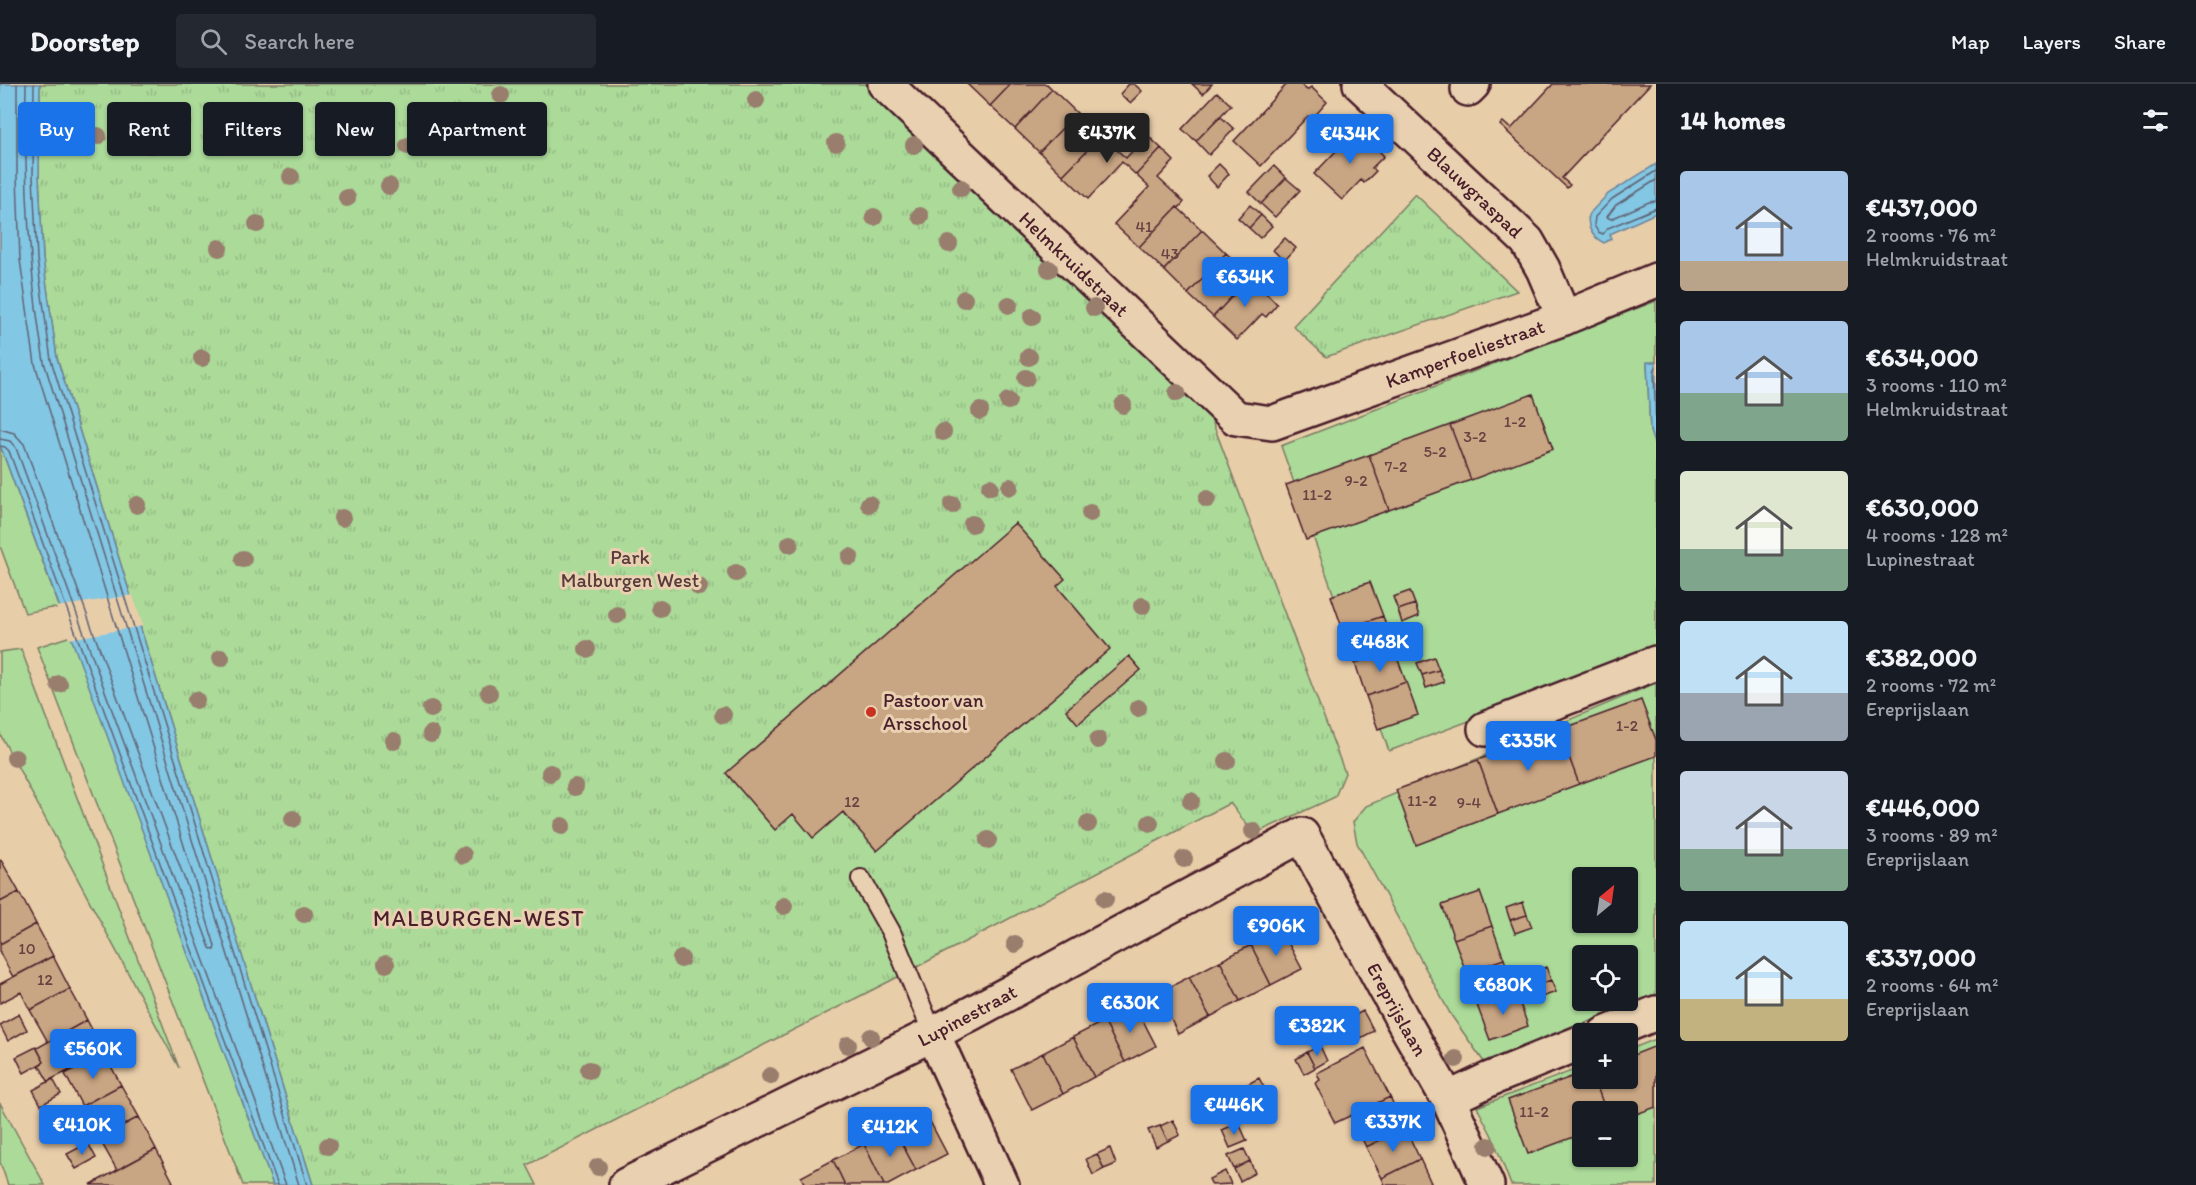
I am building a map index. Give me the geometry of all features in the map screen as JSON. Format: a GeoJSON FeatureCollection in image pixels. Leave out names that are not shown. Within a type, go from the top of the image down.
{"type":"FeatureCollection","features":[{"type":"Feature","properties":{"kind":"street","name":"Helmkruidstraat"},"geometry":{"type":"LineString","coordinates":[[885,84],[1236,418],[1272,423]]}},
{"type":"Feature","properties":{"kind":"street","name":"Blauwgraspad"},"geometry":{"type":"LineString","coordinates":[[1360,84],[1527,241],[1543,269],[1564,318]]}},
{"type":"Feature","properties":{"kind":"street","name":"Kamperfoeliestraat"},"geometry":{"type":"LineString","coordinates":[[1272,423],[1564,318],[1656,280]]}},
{"type":"Feature","properties":{"kind":"street"},"geometry":{"type":"LineString","coordinates":[[1485,729],[1656,663]]}},
{"type":"Feature","properties":{"kind":"street","name":"Lupinestraat"},"geometry":{"type":"LineString","coordinates":[[626,1185],[933,1034],[1302,835]]}},
{"type":"Feature","properties":{"kind":"street","name":"Ereprijslaan"},"geometry":{"type":"LineString","coordinates":[[1302,835],[1448,1098],[1487,1185]]}},
{"type":"Feature","properties":{"kind":"street"},"geometry":{"type":"LineString","coordinates":[[1632,1023],[1656,1013]]}},
{"type":"Feature","properties":{"kind":"street"},"geometry":{"type":"LineString","coordinates":[[933,1034],[1002,1185]]}},
{"type":"Feature","properties":{"kind":"street"},"geometry":{"type":"LineString","coordinates":[[1448,1098],[1572,1046]]}},
{"type":"Feature","properties":{"kind":"lane"},"geometry":{"type":"LineString","coordinates":[[861,879],[891,932],[933,1034]]}},
{"type":"Feature","properties":{"kind":"green space","name":"Park Malburgen West"},"geometry":{"type":"Polygon","coordinates":[[[40,84],[865,84],[1206,405],[1345,773],[1335,797],[1254,834],[1230,803],[890,981],[527,1165],[537,1185],[313,1185],[57,358],[43,259],[39,156],[95,156],[95,102],[40,102],[40,84]]]}},
{"type":"Feature","properties":{"kind":"green space"},"geometry":{"type":"Polygon","coordinates":[[[1415,194],[1517,291],[1326,357],[1293,326],[1415,194]]]}},
{"type":"Feature","properties":{"kind":"green space"},"geometry":{"type":"Polygon","coordinates":[[[1656,301],[1656,362],[1647,363],[1650,431],[1656,449],[1656,651],[1389,751],[1281,446],[1656,301]]]}},
{"type":"Feature","properties":{"kind":"green space"},"geometry":{"type":"Polygon","coordinates":[[[0,445],[60,609],[51,608],[25,613],[0,546],[0,445]]]}},
{"type":"Feature","properties":{"kind":"green space"},"geometry":{"type":"Polygon","coordinates":[[[71,636],[273,1185],[243,1185],[37,647],[71,636]]]}},
{"type":"Feature","properties":{"kind":"green space"},"geometry":{"type":"Polygon","coordinates":[[[21,649],[179,1068],[0,734],[0,652],[21,649]]]}},
{"type":"Feature","properties":{"kind":"green space"},"geometry":{"type":"Polygon","coordinates":[[[1656,683],[1656,996],[1638,1003],[1638,945],[1572,945],[1572,1011],[1617,1011],[1586,1023],[1572,1023],[1572,1028],[1484,1062],[1451,1015],[1357,843],[1353,822],[1366,806],[1656,683]]]}},
{"type":"Feature","properties":{"kind":"green space"},"geometry":{"type":"Polygon","coordinates":[[[1656,1039],[1656,1185],[1511,1185],[1492,1136],[1477,1107],[1572,1071],[1572,1089],[1638,1089],[1638,1046],[1656,1039]]]}},
{"type":"Feature","properties":{"kind":"green space"},"geometry":{"type":"Polygon","coordinates":[[[0,1103],[45,1185],[8,1185],[0,1162],[0,1103]]]}},
{"type":"Feature","properties":{"kind":"water"},"geometry":{"type":"Polygon","coordinates":[[[0,84],[40,84],[40,102],[18,102],[18,156],[39,156],[43,259],[57,358],[313,1185],[273,1185],[0,445],[0,84]]]}},
{"type":"Feature","properties":{"kind":"water"},"geometry":{"type":"Polygon","coordinates":[[[1656,164],[1656,213],[1610,234],[1611,239],[1604,243],[1596,238],[1590,228],[1588,215],[1608,194],[1656,164]]]}},
{"type":"Feature","properties":{"kind":"water"},"geometry":{"type":"Polygon","coordinates":[[[1647,362],[1656,362],[1656,449],[1650,431],[1647,362]]]}},
{"type":"Feature","properties":{"kind":"pier"},"geometry":{"type":"Polygon","coordinates":[[[133,595],[143,626],[69,639],[56,607],[133,595]]]}},
{"type":"Feature","properties":{"kind":"building"},"geometry":{"type":"Polygon","coordinates":[[[967,84],[1011,84],[990,106],[967,84]]]}},
{"type":"Feature","properties":{"kind":"building"},"geometry":{"type":"Polygon","coordinates":[[[1011,84],[1047,84],[1052,89],[1015,129],[990,106],[1011,84]]]}},
{"type":"Feature","properties":{"kind":"building"},"geometry":{"type":"Polygon","coordinates":[[[1129,84],[1134,84],[1142,91],[1130,103],[1120,94],[1129,84]]]}},
{"type":"Feature","properties":{"kind":"building"},"geometry":{"type":"Polygon","coordinates":[[[1192,84],[1212,84],[1203,94],[1192,84]]]}},
{"type":"Feature","properties":{"kind":"building"},"geometry":{"type":"Polygon","coordinates":[[[1287,84],[1300,84],[1307,90],[1311,87],[1327,102],[1312,119],[1308,116],[1261,166],[1234,141],[1287,84]]]}},
{"type":"Feature","properties":{"kind":"building"},"geometry":{"type":"Polygon","coordinates":[[[1553,84],[1650,84],[1562,178],[1570,185],[1567,188],[1500,125],[1503,122],[1511,129],[1553,84]]]}},
{"type":"Feature","properties":{"kind":"building"},"geometry":{"type":"Polygon","coordinates":[[[1052,89],[1077,113],[1039,152],[1015,129],[1052,89]]]}},
{"type":"Feature","properties":{"kind":"building"},"geometry":{"type":"Polygon","coordinates":[[[1217,92],[1231,105],[1196,141],[1182,129],[1217,92]]]}},
{"type":"Feature","properties":{"kind":"building"},"geometry":{"type":"Polygon","coordinates":[[[1077,113],[1101,136],[1063,175],[1039,152],[1077,113]]]}},
{"type":"Feature","properties":{"kind":"building"},"geometry":{"type":"Polygon","coordinates":[[[1220,116],[1234,129],[1209,155],[1196,141],[1220,116]]]}},
{"type":"Feature","properties":{"kind":"building"},"geometry":{"type":"Polygon","coordinates":[[[1357,129],[1384,156],[1372,168],[1376,171],[1364,183],[1361,180],[1342,200],[1314,174],[1357,129]]]}},
{"type":"Feature","properties":{"kind":"building"},"geometry":{"type":"Polygon","coordinates":[[[1147,135],[1161,148],[1136,175],[1122,162],[1088,199],[1063,175],[1101,136],[1126,158],[1147,135]]]}},
{"type":"Feature","properties":{"kind":"building"},"geometry":{"type":"Polygon","coordinates":[[[1161,148],[1174,161],[1158,178],[1184,202],[1139,247],[1114,224],[1149,187],[1136,175],[1161,148]]]}},
{"type":"Feature","properties":{"kind":"building"},"geometry":{"type":"Polygon","coordinates":[[[1219,164],[1229,174],[1217,187],[1207,176],[1219,164]]]}},
{"type":"Feature","properties":{"kind":"building"},"geometry":{"type":"Polygon","coordinates":[[[1274,166],[1286,178],[1261,204],[1249,192],[1274,166]]]}},
{"type":"Feature","properties":{"kind":"building"},"geometry":{"type":"Polygon","coordinates":[[[1286,178],[1300,190],[1275,217],[1261,204],[1286,178]]]}},
{"type":"Feature","properties":{"kind":"building"},"geometry":{"type":"Polygon","coordinates":[[[1250,205],[1261,215],[1249,228],[1238,218],[1250,205]]]}},
{"type":"Feature","properties":{"kind":"building"},"geometry":{"type":"Polygon","coordinates":[[[1177,207],[1202,230],[1164,270],[1139,247],[1177,207]]]}},
{"type":"Feature","properties":{"kind":"building"},"geometry":{"type":"Polygon","coordinates":[[[1261,215],[1272,226],[1260,238],[1249,228],[1261,215]]]}},
{"type":"Feature","properties":{"kind":"building"},"geometry":{"type":"Polygon","coordinates":[[[1202,230],[1226,253],[1188,294],[1164,270],[1202,230]]]}},
{"type":"Feature","properties":{"kind":"building"},"geometry":{"type":"Polygon","coordinates":[[[1285,238],[1296,248],[1284,261],[1273,250],[1285,238]]]}},
{"type":"Feature","properties":{"kind":"building"},"geometry":{"type":"Polygon","coordinates":[[[1226,253],[1251,276],[1213,317],[1188,294],[1226,253]]]}},
{"type":"Feature","properties":{"kind":"building"},"geometry":{"type":"Polygon","coordinates":[[[1251,276],[1277,304],[1266,317],[1262,314],[1237,340],[1213,317],[1251,276]]]}},
{"type":"Feature","properties":{"kind":"building"},"geometry":{"type":"Polygon","coordinates":[[[1533,394],[1553,449],[1471,480],[1450,425],[1533,394]]]}},
{"type":"Feature","properties":{"kind":"building"},"geometry":{"type":"Polygon","coordinates":[[[1450,425],[1471,480],[1389,510],[1369,455],[1450,425]]]}},
{"type":"Feature","properties":{"kind":"building"},"geometry":{"type":"Polygon","coordinates":[[[1369,455],[1389,510],[1306,540],[1286,485],[1369,455]]]}},
{"type":"Feature","properties":{"kind":"building"},"geometry":{"type":"Polygon","coordinates":[[[1015,523],[1065,579],[1057,586],[1110,649],[877,851],[843,812],[813,838],[793,814],[775,830],[726,773],[1015,523]]]}},
{"type":"Feature","properties":{"kind":"building"},"geometry":{"type":"Polygon","coordinates":[[[1370,582],[1383,616],[1343,630],[1331,596],[1370,582]]]}},
{"type":"Feature","properties":{"kind":"building"},"geometry":{"type":"Polygon","coordinates":[[[1410,591],[1415,604],[1398,610],[1393,597],[1410,591]]]}},
{"type":"Feature","properties":{"kind":"building"},"geometry":{"type":"Polygon","coordinates":[[[1415,604],[1419,616],[1402,623],[1398,610],[1415,604]]]}},
{"type":"Feature","properties":{"kind":"building"},"geometry":{"type":"Polygon","coordinates":[[[1383,616],[1394,649],[1355,663],[1343,630],[1383,616]]]}},
{"type":"Feature","properties":{"kind":"building"},"geometry":{"type":"Polygon","coordinates":[[[1394,649],[1406,682],[1366,696],[1355,663],[1394,649]]]}},
{"type":"Feature","properties":{"kind":"building"},"geometry":{"type":"Polygon","coordinates":[[[1129,656],[1141,670],[1078,724],[1066,710],[1129,656]]]}},
{"type":"Feature","properties":{"kind":"building"},"geometry":{"type":"Polygon","coordinates":[[[1434,657],[1439,670],[1422,675],[1417,663],[1434,657]]]}},
{"type":"Feature","properties":{"kind":"building"},"geometry":{"type":"Polygon","coordinates":[[[1439,670],[1444,682],[1426,688],[1422,675],[1439,670]]]}},
{"type":"Feature","properties":{"kind":"building"},"geometry":{"type":"Polygon","coordinates":[[[1406,682],[1418,715],[1378,729],[1366,696],[1406,682]]]}},
{"type":"Feature","properties":{"kind":"building"},"geometry":{"type":"Polygon","coordinates":[[[1641,700],[1656,740],[1656,756],[1579,784],[1559,730],[1641,700]]]}},
{"type":"Feature","properties":{"kind":"building"},"geometry":{"type":"Polygon","coordinates":[[[1559,730],[1579,784],[1498,814],[1478,760],[1559,730]]]}},
{"type":"Feature","properties":{"kind":"building"},"geometry":{"type":"Polygon","coordinates":[[[1478,760],[1498,814],[1416,845],[1396,790],[1478,760]]]}},
{"type":"Feature","properties":{"kind":"building"},"geometry":{"type":"Polygon","coordinates":[[[0,861],[19,892],[0,902],[0,861]]]}},
{"type":"Feature","properties":{"kind":"building"},"geometry":{"type":"Polygon","coordinates":[[[19,892],[36,924],[0,944],[0,902],[19,892]]]}},
{"type":"Feature","properties":{"kind":"building"},"geometry":{"type":"Polygon","coordinates":[[[1480,892],[1492,926],[1454,939],[1442,905],[1480,892]]]}},
{"type":"Feature","properties":{"kind":"building"},"geometry":{"type":"Polygon","coordinates":[[[1523,902],[1527,915],[1510,920],[1506,908],[1523,902]]]}},
{"type":"Feature","properties":{"kind":"building"},"geometry":{"type":"Polygon","coordinates":[[[1527,915],[1532,927],[1515,933],[1510,920],[1527,915]]]}},
{"type":"Feature","properties":{"kind":"building"},"geometry":{"type":"Polygon","coordinates":[[[36,924],[53,956],[13,977],[0,953],[0,944],[36,924]]]}},
{"type":"Feature","properties":{"kind":"building"},"geometry":{"type":"Polygon","coordinates":[[[1492,926],[1504,959],[1466,972],[1454,939],[1492,926]]]}},
{"type":"Feature","properties":{"kind":"building"},"geometry":{"type":"Polygon","coordinates":[[[1281,929],[1302,969],[1271,985],[1251,945],[1281,929]]]}},
{"type":"Feature","properties":{"kind":"building"},"geometry":{"type":"Polygon","coordinates":[[[1251,945],[1271,985],[1240,1001],[1220,961],[1251,945]]]}},
{"type":"Feature","properties":{"kind":"building"},"geometry":{"type":"Polygon","coordinates":[[[53,956],[70,989],[30,1010],[21,992],[0,1003],[0,984],[53,956]]]}},
{"type":"Feature","properties":{"kind":"building"},"geometry":{"type":"Polygon","coordinates":[[[1504,959],[1516,992],[1477,1005],[1466,972],[1504,959]]]}},
{"type":"Feature","properties":{"kind":"building"},"geometry":{"type":"Polygon","coordinates":[[[1220,961],[1240,1001],[1210,1017],[1189,977],[1220,961]]]}},
{"type":"Feature","properties":{"kind":"building"},"geometry":{"type":"Polygon","coordinates":[[[1546,967],[1551,980],[1535,986],[1530,973],[1546,967]]]}},
{"type":"Feature","properties":{"kind":"building"},"geometry":{"type":"Polygon","coordinates":[[[1189,977],[1210,1017],[1178,1034],[1158,993],[1189,977]]]}},
{"type":"Feature","properties":{"kind":"building"},"geometry":{"type":"Polygon","coordinates":[[[1551,980],[1556,992],[1539,998],[1535,986],[1551,980]]]}},
{"type":"Feature","properties":{"kind":"building"},"geometry":{"type":"Polygon","coordinates":[[[70,989],[87,1020],[48,1042],[30,1010],[70,989]]]}},
{"type":"Feature","properties":{"kind":"building"},"geometry":{"type":"Polygon","coordinates":[[[1516,992],[1528,1026],[1490,1040],[1477,1005],[1516,992]]]}},
{"type":"Feature","properties":{"kind":"building"},"geometry":{"type":"Polygon","coordinates":[[[1135,1005],[1156,1046],[1125,1062],[1104,1021],[1135,1005]]]}},
{"type":"Feature","properties":{"kind":"building"},"geometry":{"type":"Polygon","coordinates":[[[1363,1011],[1374,1031],[1351,1043],[1345,1031],[1348,1019],[1363,1011]]]}},
{"type":"Feature","properties":{"kind":"building"},"geometry":{"type":"Polygon","coordinates":[[[19,1014],[27,1030],[8,1041],[0,1025],[19,1014]]]}},
{"type":"Feature","properties":{"kind":"building"},"geometry":{"type":"Polygon","coordinates":[[[87,1020],[104,1053],[48,1081],[39,1065],[44,1062],[37,1048],[87,1020]]]}},
{"type":"Feature","properties":{"kind":"building"},"geometry":{"type":"Polygon","coordinates":[[[1104,1021],[1125,1062],[1094,1077],[1073,1037],[1104,1021]]]}},
{"type":"Feature","properties":{"kind":"building"},"geometry":{"type":"Polygon","coordinates":[[[1073,1037],[1094,1077],[1063,1094],[1043,1053],[1073,1037]]]}},
{"type":"Feature","properties":{"kind":"building"},"geometry":{"type":"Polygon","coordinates":[[[1320,1046],[1327,1061],[1315,1068],[1307,1052],[1320,1046]]]}},
{"type":"Feature","properties":{"kind":"building"},"geometry":{"type":"Polygon","coordinates":[[[1656,1046],[1656,1107],[1638,1113],[1638,1101],[1602,1101],[1598,1089],[1638,1089],[1638,1053],[1656,1046]]]}},
{"type":"Feature","properties":{"kind":"building"},"geometry":{"type":"Polygon","coordinates":[[[36,1047],[44,1062],[24,1073],[16,1057],[36,1047]]]}},
{"type":"Feature","properties":{"kind":"building"},"geometry":{"type":"Polygon","coordinates":[[[1365,1048],[1390,1097],[1335,1123],[1315,1083],[1320,1080],[1317,1073],[1365,1048]]]}},
{"type":"Feature","properties":{"kind":"building"},"geometry":{"type":"Polygon","coordinates":[[[1307,1052],[1315,1068],[1304,1074],[1296,1059],[1307,1052]]]}},
{"type":"Feature","properties":{"kind":"building"},"geometry":{"type":"Polygon","coordinates":[[[104,1053],[121,1085],[82,1106],[65,1074],[104,1053]]]}},
{"type":"Feature","properties":{"kind":"building"},"geometry":{"type":"Polygon","coordinates":[[[1043,1053],[1063,1094],[1032,1110],[1011,1069],[1043,1053]]]}},
{"type":"Feature","properties":{"kind":"building"},"geometry":{"type":"Polygon","coordinates":[[[1572,1077],[1572,1089],[1598,1089],[1602,1101],[1572,1101],[1572,1138],[1528,1154],[1508,1100],[1572,1077]]]}},
{"type":"Feature","properties":{"kind":"building"},"geometry":{"type":"Polygon","coordinates":[[[1259,1078],[1267,1093],[1253,1100],[1246,1085],[1259,1078]]]}},
{"type":"Feature","properties":{"kind":"building"},"geometry":{"type":"Polygon","coordinates":[[[53,1079],[61,1094],[41,1105],[33,1090],[53,1079]]]}},
{"type":"Feature","properties":{"kind":"building"},"geometry":{"type":"Polygon","coordinates":[[[121,1085],[139,1117],[99,1138],[82,1106],[121,1085]]]}},
{"type":"Feature","properties":{"kind":"building"},"geometry":{"type":"Polygon","coordinates":[[[1246,1085],[1253,1100],[1242,1105],[1235,1091],[1246,1085]]]}},
{"type":"Feature","properties":{"kind":"building"},"geometry":{"type":"Polygon","coordinates":[[[1390,1097],[1405,1128],[1366,1147],[1351,1115],[1390,1097]]]}},
{"type":"Feature","properties":{"kind":"building"},"geometry":{"type":"Polygon","coordinates":[[[71,1110],[79,1126],[59,1137],[50,1121],[71,1110]]]}},
{"type":"Feature","properties":{"kind":"building"},"geometry":{"type":"Polygon","coordinates":[[[925,1112],[947,1154],[916,1170],[894,1129],[925,1112]]]}},
{"type":"Feature","properties":{"kind":"building"},"geometry":{"type":"Polygon","coordinates":[[[139,1117],[156,1149],[117,1170],[99,1138],[139,1117]]]}},
{"type":"Feature","properties":{"kind":"building"},"geometry":{"type":"Polygon","coordinates":[[[1173,1120],[1180,1135],[1168,1141],[1160,1126],[1173,1120]]]}},
{"type":"Feature","properties":{"kind":"building"},"geometry":{"type":"Polygon","coordinates":[[[1239,1123],[1247,1141],[1230,1148],[1222,1130],[1239,1123]]]}},
{"type":"Feature","properties":{"kind":"building"},"geometry":{"type":"Polygon","coordinates":[[[1160,1126],[1168,1141],[1156,1147],[1148,1130],[1160,1126]]]}},
{"type":"Feature","properties":{"kind":"building"},"geometry":{"type":"Polygon","coordinates":[[[1405,1128],[1420,1159],[1382,1178],[1366,1147],[1405,1128]]]}},
{"type":"Feature","properties":{"kind":"building"},"geometry":{"type":"Polygon","coordinates":[[[894,1129],[916,1170],[884,1185],[864,1144],[894,1129]]]}},
{"type":"Feature","properties":{"kind":"building"},"geometry":{"type":"Polygon","coordinates":[[[88,1143],[96,1158],[76,1169],[67,1154],[88,1143]]]}},
{"type":"Feature","properties":{"kind":"building"},"geometry":{"type":"Polygon","coordinates":[[[864,1144],[884,1185],[845,1185],[833,1160],[864,1144]]]}},
{"type":"Feature","properties":{"kind":"building"},"geometry":{"type":"Polygon","coordinates":[[[1110,1148],[1116,1164],[1104,1169],[1097,1154],[1110,1148]]]}},
{"type":"Feature","properties":{"kind":"building"},"geometry":{"type":"Polygon","coordinates":[[[156,1149],[173,1182],[168,1185],[90,1185],[156,1149]]]}},
{"type":"Feature","properties":{"kind":"building"},"geometry":{"type":"Polygon","coordinates":[[[1244,1149],[1250,1161],[1234,1169],[1228,1156],[1244,1149]]]}},
{"type":"Feature","properties":{"kind":"building"},"geometry":{"type":"Polygon","coordinates":[[[1097,1154],[1104,1169],[1093,1175],[1086,1159],[1097,1154]]]}},
{"type":"Feature","properties":{"kind":"building"},"geometry":{"type":"Polygon","coordinates":[[[1420,1159],[1432,1185],[1385,1185],[1382,1178],[1420,1159]]]}},
{"type":"Feature","properties":{"kind":"building"},"geometry":{"type":"Polygon","coordinates":[[[833,1160],[845,1185],[805,1185],[801,1177],[833,1160]]]}},
{"type":"Feature","properties":{"kind":"building"},"geometry":{"type":"Polygon","coordinates":[[[1250,1161],[1255,1173],[1240,1181],[1234,1169],[1250,1161]]]}},
{"type":"Feature","properties":{"kind":"building"},"geometry":{"type":"Polygon","coordinates":[[[1225,1171],[1231,1184],[1212,1185],[1209,1179],[1225,1171]]]}},
{"type":"Feature","properties":{"kind":"place","name":"Pastoor van Arsschool"},"geometry":{"type":"Point","coordinates":[871,712]}},
{"type":"Feature","properties":{"kind":"district","name":"MALBURGEN-WEST"},"geometry":{"type":"Point","coordinates":[479,918]}}]}
